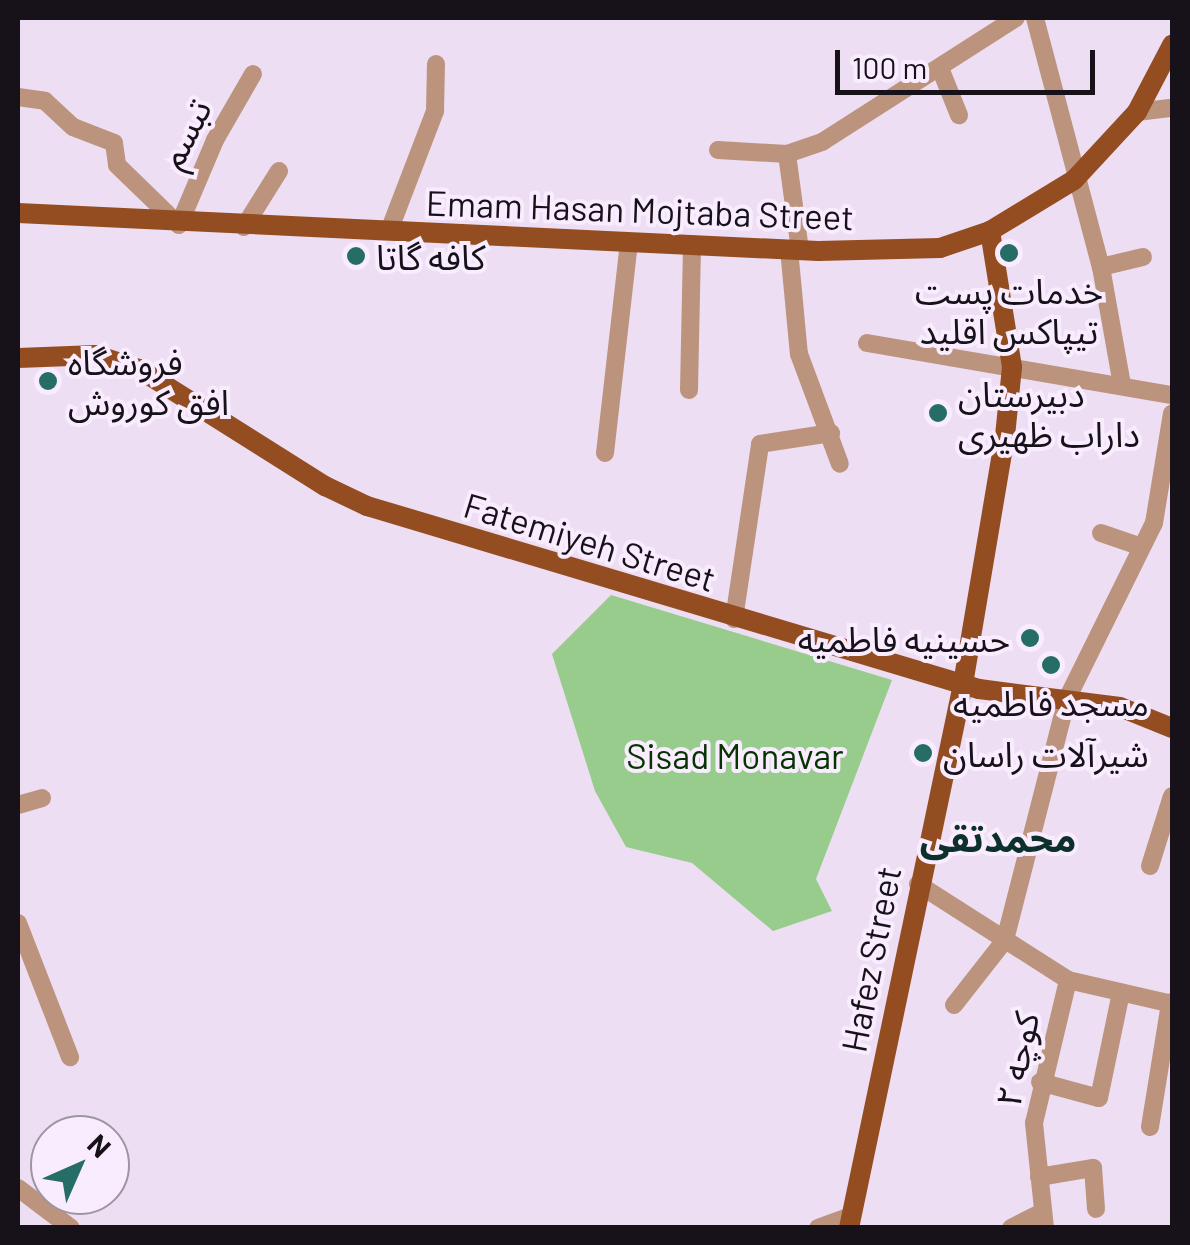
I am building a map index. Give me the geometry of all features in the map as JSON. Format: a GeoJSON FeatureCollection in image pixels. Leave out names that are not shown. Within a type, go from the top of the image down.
{"type":"FeatureCollection","features":[{"type":"Feature","properties":{"kind":"main road","name":"Emam Hasan Mojtaba Street"},"geometry":{"type":"LineString","coordinates":[[18,213],[179,226],[911,252],[990,231],[1078,176],[1137,112],[1172,45]]}},
{"type":"Feature","properties":{"kind":"main road","name":"Hafez Street"},"geometry":{"type":"LineString","coordinates":[[850,1222],[963,684],[1012,367],[990,231]]}},
{"type":"Feature","properties":{"kind":"main road","name":"Fatemiyeh Street"},"geometry":{"type":"LineString","coordinates":[[24,361],[116,360],[186,393],[350,500],[734,619],[963,684],[1120,707],[1172,728]]}},
{"type":"Feature","properties":{"kind":"street"},"geometry":{"type":"LineString","coordinates":[[718,150],[786,154],[822,142],[1016,18]]}},
{"type":"Feature","properties":{"kind":"street"},"geometry":{"type":"LineString","coordinates":[[1035,18],[1101,267],[1122,385]]}},
{"type":"Feature","properties":{"kind":"street"},"geometry":{"type":"LineString","coordinates":[[389,231],[435,111],[436,64]]}},
{"type":"Feature","properties":{"kind":"street"},"geometry":{"type":"LineString","coordinates":[[940,68],[959,115]]}},
{"type":"Feature","properties":{"kind":"street","name":"تبسم"},"geometry":{"type":"LineString","coordinates":[[179,226],[207,156],[253,74]]}},
{"type":"Feature","properties":{"kind":"street"},"geometry":{"type":"LineString","coordinates":[[18,98],[44,101],[73,127],[114,143],[117,164],[179,226]]}},
{"type":"Feature","properties":{"kind":"street"},"geometry":{"type":"LineString","coordinates":[[1137,112],[1172,108]]}},
{"type":"Feature","properties":{"kind":"street"},"geometry":{"type":"LineString","coordinates":[[786,154],[799,354],[840,464]]}},
{"type":"Feature","properties":{"kind":"street"},"geometry":{"type":"LineString","coordinates":[[244,227],[279,172]]}},
{"type":"Feature","properties":{"kind":"street"},"geometry":{"type":"LineString","coordinates":[[605,454],[629,242]]}},
{"type":"Feature","properties":{"kind":"street"},"geometry":{"type":"LineString","coordinates":[[689,390],[692,244]]}},
{"type":"Feature","properties":{"kind":"street"},"geometry":{"type":"LineString","coordinates":[[1101,267],[1143,257]]}},
{"type":"Feature","properties":{"kind":"street"},"geometry":{"type":"LineString","coordinates":[[867,343],[1172,395]]}},
{"type":"Feature","properties":{"kind":"street"},"geometry":{"type":"LineString","coordinates":[[954,1004],[1004,940],[1067,699],[1139,546],[1154,523],[1172,413]]}},
{"type":"Feature","properties":{"kind":"street"},"geometry":{"type":"LineString","coordinates":[[734,619],[760,444],[831,432]]}},
{"type":"Feature","properties":{"kind":"street"},"geometry":{"type":"LineString","coordinates":[[1100,534],[1139,546]]}},
{"type":"Feature","properties":{"kind":"street"},"geometry":{"type":"LineString","coordinates":[[1150,866],[1172,796]]}},
{"type":"Feature","properties":{"kind":"street"},"geometry":{"type":"LineString","coordinates":[[18,805],[42,798]]}},
{"type":"Feature","properties":{"kind":"street"},"geometry":{"type":"LineString","coordinates":[[918,884],[1068,980],[1171,1004],[1150,1127]]}},
{"type":"Feature","properties":{"kind":"street"},"geometry":{"type":"LineString","coordinates":[[18,923],[70,1057]]}},
{"type":"Feature","properties":{"kind":"street","name":"کوچه ۲"},"geometry":{"type":"LineString","coordinates":[[1044,1220],[1034,1123],[1040,1082],[1068,980]]}},
{"type":"Feature","properties":{"kind":"street"},"geometry":{"type":"LineString","coordinates":[[1040,1082],[1099,1098],[1120,993]]}},
{"type":"Feature","properties":{"kind":"street"},"geometry":{"type":"LineString","coordinates":[[1039,1177],[1093,1168],[1096,1208]]}},
{"type":"Feature","properties":{"kind":"street"},"geometry":{"type":"LineString","coordinates":[[18,1188],[71,1228]]}},
{"type":"Feature","properties":{"kind":"street"},"geometry":{"type":"LineString","coordinates":[[1010,1228],[1044,1220]]}},
{"type":"Feature","properties":{"kind":"street"},"geometry":{"type":"LineString","coordinates":[[818,1228],[850,1222]]}},
{"type":"Feature","properties":{"kind":"green space","name":"Sisad Monavar"},"geometry":{"type":"Polygon","coordinates":[[[611,595],[892,680],[816,879],[832,911],[773,931],[692,863],[626,847],[595,791],[552,654],[611,595]]]}},
{"type":"Feature","properties":{"kind":"place","name":"خدمات پست تیپاکس اقلید"},"geometry":{"type":"Point","coordinates":[1009,253]}},
{"type":"Feature","properties":{"kind":"place","name":"کافه گاتا"},"geometry":{"type":"Point","coordinates":[356,256]}},
{"type":"Feature","properties":{"kind":"place","name":"فروشگاه افق کوروش"},"geometry":{"type":"Point","coordinates":[48,381]}},
{"type":"Feature","properties":{"kind":"place","name":"دبیرستان داراب ظهیری"},"geometry":{"type":"Point","coordinates":[938,413]}},
{"type":"Feature","properties":{"kind":"place","name":"حسینیه فاطمیه"},"geometry":{"type":"Point","coordinates":[1030,638]}},
{"type":"Feature","properties":{"kind":"place","name":"مسجد فاطمیه"},"geometry":{"type":"Point","coordinates":[1051,665]}},
{"type":"Feature","properties":{"kind":"place","name":"شیرآلات راسان"},"geometry":{"type":"Point","coordinates":[923,753]}},
{"type":"Feature","properties":{"kind":"district","name":"محمدتقی"},"geometry":{"type":"Point","coordinates":[998,838]}}]}
